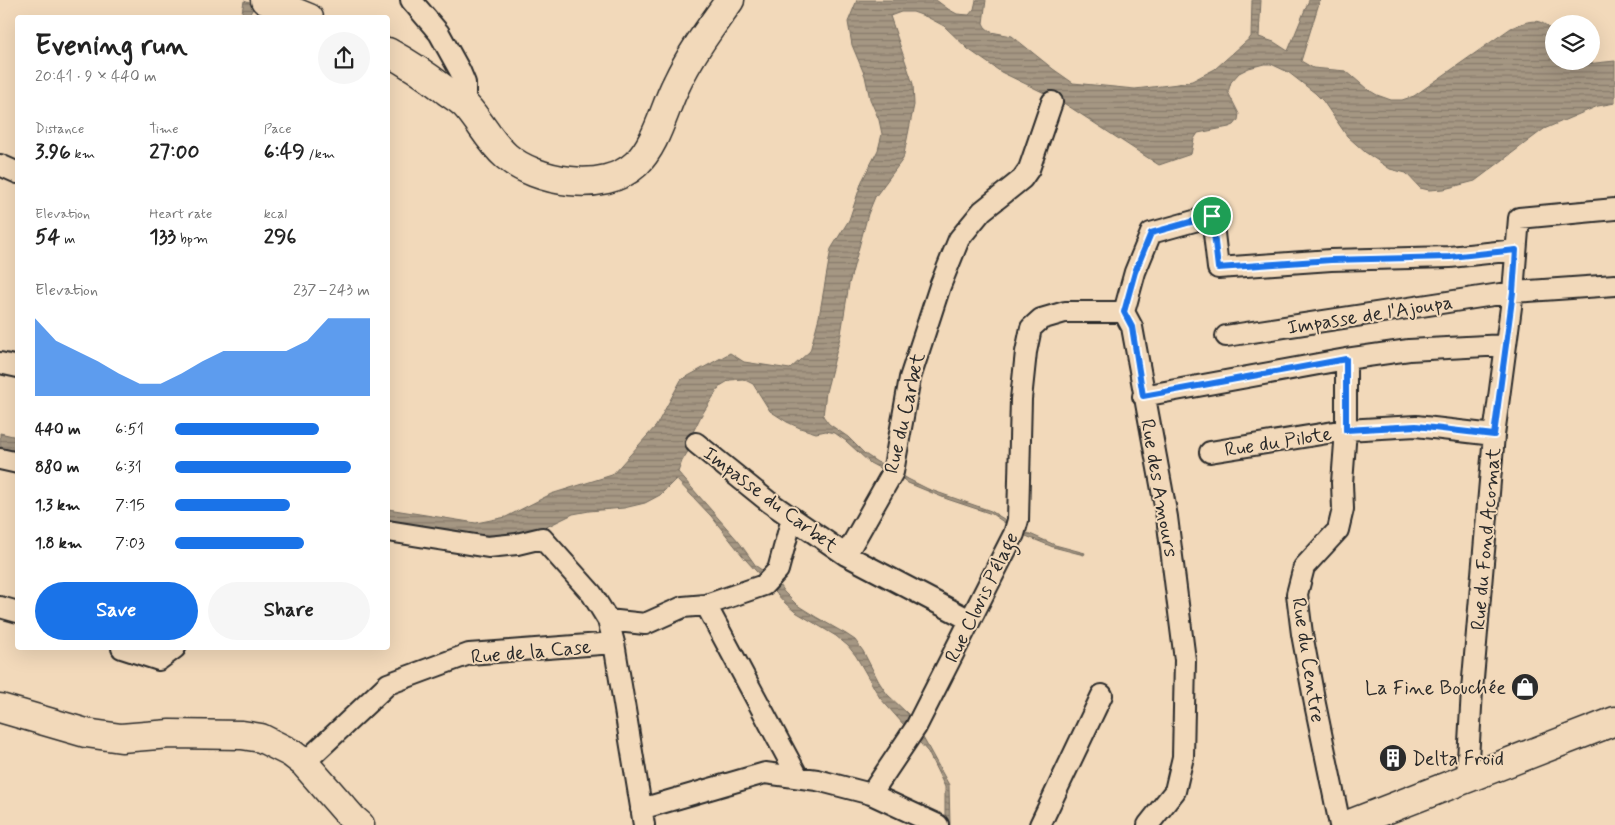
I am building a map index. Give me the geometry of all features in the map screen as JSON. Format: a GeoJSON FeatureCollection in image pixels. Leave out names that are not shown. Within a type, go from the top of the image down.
{"type":"FeatureCollection","features":[{"type":"Feature","properties":{"kind":"main road"},"geometry":{"type":"LineString","coordinates":[[266,0],[302,15]]}},
{"type":"Feature","properties":{"kind":"main road"},"geometry":{"type":"LineString","coordinates":[[390,53],[410,63],[465,105],[495,146],[508,158],[528,169],[553,178],[577,182],[604,179],[624,172],[636,164],[646,152],[675,85],[690,58],[730,0]]}},
{"type":"Feature","properties":{"kind":"main road"},"geometry":{"type":"LineString","coordinates":[[0,708],[86,733],[122,738],[170,734],[242,735],[261,738],[291,753],[304,763],[356,823]]}},
{"type":"Feature","properties":{"kind":"main road"},"geometry":{"type":"LineString","coordinates":[[1347,825],[1615,721]]}},
{"type":"Feature","properties":{"kind":"street"},"geometry":{"type":"LineString","coordinates":[[411,0],[439,33],[460,71],[465,83],[465,105]]}},
{"type":"Feature","properties":{"kind":"street","name":"Rue du Carbet"},"geometry":{"type":"LineString","coordinates":[[846,555],[893,472],[910,378],[940,286],[959,239],[982,211],[1022,179],[1029,169],[1052,102]]}},
{"type":"Feature","properties":{"kind":"street"},"geometry":{"type":"LineString","coordinates":[[0,165],[15,172]]}},
{"type":"Feature","properties":{"kind":"street","name":"Rue du Fond Acomat"},"geometry":{"type":"LineString","coordinates":[[1467,777],[1472,690],[1494,435],[1513,292],[1519,218],[1615,209]]}},
{"type":"Feature","properties":{"kind":"street"},"geometry":{"type":"LineString","coordinates":[[1124,312],[1135,272],[1151,233],[1212,216],[1218,268],[1331,260],[1450,257],[1516,250]]}},
{"type":"Feature","properties":{"kind":"street","name":"Impasse de l'Ajoupa"},"geometry":{"type":"LineString","coordinates":[[1226,336],[1513,292],[1615,285]]}},
{"type":"Feature","properties":{"kind":"street","name":"Rue Clovis Pélage"},"geometry":{"type":"LineString","coordinates":[[871,794],[916,727],[1014,534],[1018,520],[1020,399],[1031,328],[1041,319],[1065,312],[1124,312]]}},
{"type":"Feature","properties":{"kind":"street","name":"Rue des Amours"},"geometry":{"type":"LineString","coordinates":[[1124,312],[1132,327],[1143,396],[1167,517],[1185,660],[1183,757],[1175,791],[1148,825]]}},
{"type":"Feature","properties":{"kind":"street"},"geometry":{"type":"LineString","coordinates":[[1143,396],[1346,359],[1409,350],[1505,345]]}},
{"type":"Feature","properties":{"kind":"street","name":"Rue du Centre"},"geometry":{"type":"LineString","coordinates":[[1340,825],[1315,704],[1302,634],[1297,594],[1304,567],[1338,530],[1343,510],[1342,483],[1346,430],[1346,359]]}},
{"type":"Feature","properties":{"kind":"street"},"geometry":{"type":"LineString","coordinates":[[0,363],[15,366]]}},
{"type":"Feature","properties":{"kind":"street","name":"Rue du Pilote"},"geometry":{"type":"LineString","coordinates":[[1210,452],[1346,430],[1416,426],[1494,435]]}},
{"type":"Feature","properties":{"kind":"street","name":"Impasse du Carbet"},"geometry":{"type":"LineString","coordinates":[[696,443],[769,502],[846,555]]}},
{"type":"Feature","properties":{"kind":"street"},"geometry":{"type":"LineString","coordinates":[[0,459],[15,462]]}},
{"type":"Feature","properties":{"kind":"street"},"geometry":{"type":"LineString","coordinates":[[608,620],[645,624],[683,607],[706,605],[767,582],[778,570],[792,518]]}},
{"type":"Feature","properties":{"kind":"street"},"geometry":{"type":"LineString","coordinates":[[390,531],[488,547],[517,544],[542,538],[592,594],[608,620],[614,643],[643,817],[765,773],[817,780],[871,794],[938,825]]}},
{"type":"Feature","properties":{"kind":"street"},"geometry":{"type":"LineString","coordinates":[[846,555],[970,620]]}},
{"type":"Feature","properties":{"kind":"street"},"geometry":{"type":"LineString","coordinates":[[706,605],[798,777]]}},
{"type":"Feature","properties":{"kind":"street"},"geometry":{"type":"LineString","coordinates":[[0,608],[15,611]]}},
{"type":"Feature","properties":{"kind":"street","name":"Rue de la Case"},"geometry":{"type":"LineString","coordinates":[[304,763],[388,684],[468,654],[614,643]]}},
{"type":"Feature","properties":{"kind":"street"},"geometry":{"type":"LineString","coordinates":[[128,650],[159,660],[173,650]]}},
{"type":"Feature","properties":{"kind":"street"},"geometry":{"type":"LineString","coordinates":[[1040,825],[1102,696]]}},
{"type":"Feature","properties":{"kind":"shaded area"},"geometry":{"type":"Polygon","coordinates":[[[857,0],[936,0],[957,14],[969,15],[974,9],[976,0],[986,0],[983,23],[985,27],[991,32],[1012,36],[1073,83],[1135,89],[1192,81],[1215,69],[1251,37],[1252,0],[1261,0],[1259,37],[1274,42],[1288,51],[1309,0],[1320,0],[1301,61],[1313,68],[1346,71],[1367,89],[1391,100],[1402,100],[1414,96],[1511,28],[1534,21],[1545,25],[1545,70],[1600,70],[1600,63],[1615,61],[1615,103],[1598,106],[1544,129],[1475,181],[1444,189],[1429,190],[1420,188],[1406,173],[1390,169],[1365,152],[1347,136],[1323,101],[1315,93],[1288,72],[1271,64],[1249,68],[1239,73],[1231,82],[1228,92],[1239,114],[1238,120],[1234,125],[1198,133],[1194,139],[1191,154],[1159,165],[1059,100],[1001,72],[968,49],[944,26],[913,12],[901,12],[890,16],[913,84],[914,105],[903,159],[875,197],[868,214],[849,284],[841,334],[826,392],[823,416],[829,424],[848,437],[865,454],[908,479],[928,489],[991,511],[1023,531],[1055,545],[1085,553],[1084,555],[1053,547],[1021,534],[992,514],[947,499],[908,483],[899,476],[870,463],[835,433],[826,431],[816,433],[787,422],[770,411],[753,384],[743,379],[730,380],[720,386],[693,432],[692,445],[682,461],[678,472],[739,542],[756,566],[775,579],[784,592],[797,605],[855,640],[887,694],[908,714],[921,734],[949,785],[950,825],[945,824],[945,787],[928,752],[880,698],[856,656],[836,636],[794,611],[785,603],[746,560],[711,516],[676,479],[660,495],[645,503],[624,508],[573,514],[520,540],[480,541],[390,526],[390,509],[476,523],[506,517],[551,494],[612,475],[656,426],[681,380],[730,353],[744,362],[790,369],[810,351],[819,317],[831,249],[849,220],[862,181],[878,150],[882,134],[879,120],[870,99],[865,76],[852,45],[848,22],[857,0]]]}},
{"type":"Feature","properties":{"kind":"shaded area"},"geometry":{"type":"Polygon","coordinates":[[[244,1],[255,5],[249,15],[242,15],[244,1]]]}},
{"type":"Feature","properties":{"kind":"shaded area"},"geometry":{"type":"Polygon","coordinates":[[[0,433],[15,437],[15,460],[0,456],[0,433]]]}},
{"type":"Feature","properties":{"kind":"place","name":"La Fine Bouchée"},"geometry":{"type":"Point","coordinates":[1525,687]}},
{"type":"Feature","properties":{"kind":"place","name":"Delta Froid"},"geometry":{"type":"Point","coordinates":[1393,758]}},
{"type":"Feature","properties":{"kind":"route"},"geometry":{"type":"LineString","coordinates":[[1212,216],[1218,268],[1331,260],[1450,257],[1516,250],[1513,292],[1494,435],[1416,426],[1346,430],[1346,359],[1143,396],[1132,327],[1124,312],[1135,272],[1151,233],[1212,216]]}}]}
